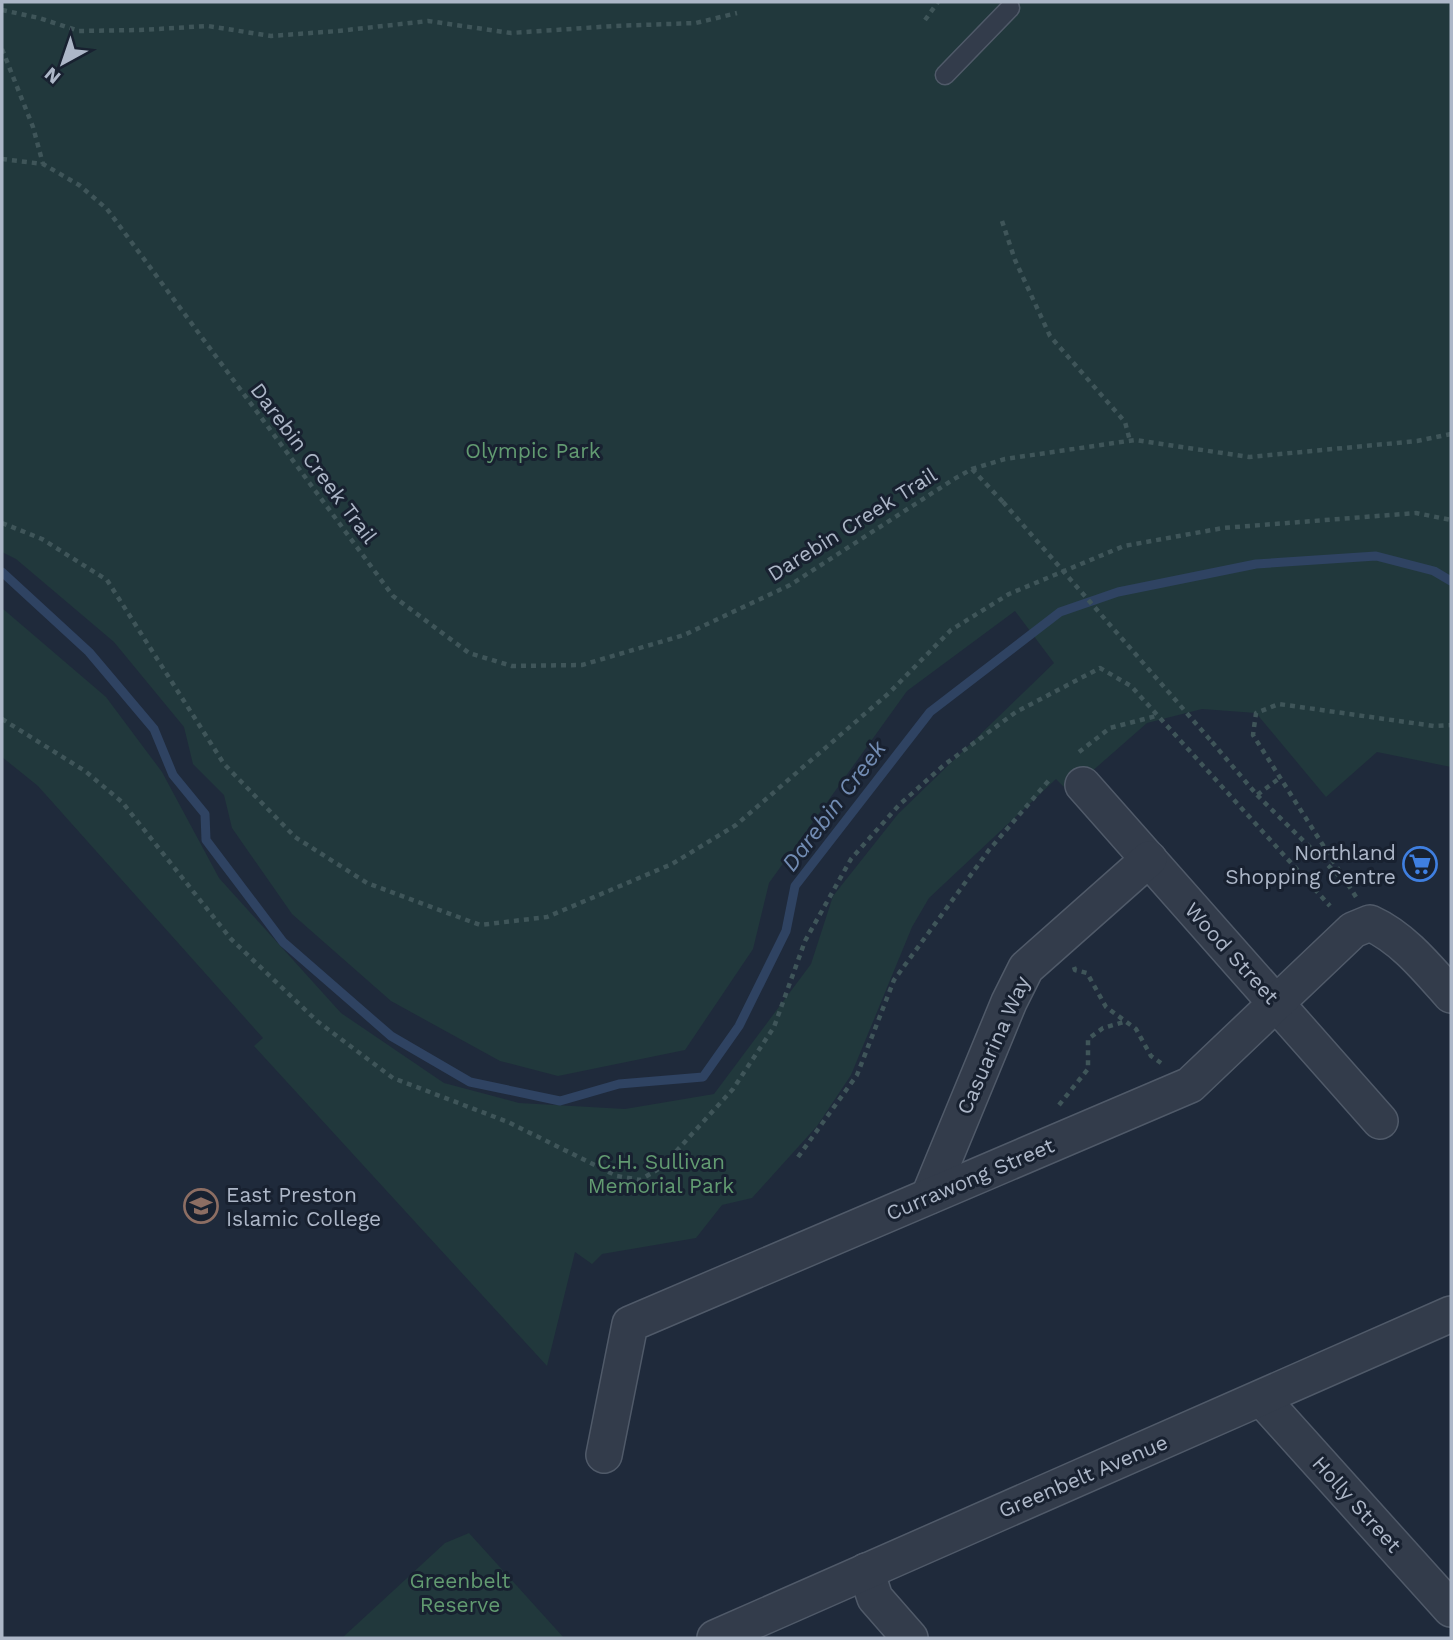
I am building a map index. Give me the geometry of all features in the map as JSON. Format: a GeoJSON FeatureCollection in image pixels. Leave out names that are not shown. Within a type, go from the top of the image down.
{"type":"FeatureCollection","features":[{"type":"Feature","properties":{"kind":"street","name":"Wood Street"},"geometry":{"type":"LineString","coordinates":[[1071,771],[1380,1121]]}},
{"type":"Feature","properties":{"kind":"street","name":"Casuarina Way"},"geometry":{"type":"LineString","coordinates":[[929,1196],[1009,1002],[1026,968],[1149,859]]}},
{"type":"Feature","properties":{"kind":"street"},"geometry":{"type":"LineString","coordinates":[[1353,930],[1370,923],[1388,931],[1424,964],[1451,995]]}},
{"type":"Feature","properties":{"kind":"street","name":"Currawong Street"},"geometry":{"type":"LineString","coordinates":[[604,1455],[630,1324],[1190,1085],[1353,930]]}},
{"type":"Feature","properties":{"kind":"street","name":"Greenbelt Avenue"},"geometry":{"type":"LineString","coordinates":[[715,1638],[1451,1314]]}},
{"type":"Feature","properties":{"kind":"street","name":"Holly Street"},"geometry":{"type":"LineString","coordinates":[[1262,1399],[1451,1609]]}},
{"type":"Feature","properties":{"kind":"street"},"geometry":{"type":"LineString","coordinates":[[866,1571],[875,1598],[910,1638]]}},
{"type":"Feature","properties":{"kind":"lane"},"geometry":{"type":"LineString","coordinates":[[945,75],[1010,8]]}},
{"type":"Feature","properties":{"kind":"path"},"geometry":{"type":"LineString","coordinates":[[925,20],[938,2]]}},
{"type":"Feature","properties":{"kind":"path"},"geometry":{"type":"LineString","coordinates":[[2,10],[79,31],[208,26],[271,36],[428,21],[510,33],[696,23],[737,13]]}},
{"type":"Feature","properties":{"kind":"path"},"geometry":{"type":"LineString","coordinates":[[2,49],[33,127],[43,164]]}},
{"type":"Feature","properties":{"kind":"path","name":"Darebin Creek Trail"},"geometry":{"type":"LineString","coordinates":[[2,159],[43,164],[79,185],[107,209],[393,596],[470,653],[512,666],[582,665],[684,635],[790,585],[972,469],[1005,459],[1130,441],[1250,457],[1404,442],[1451,434]]}},
{"type":"Feature","properties":{"kind":"path"},"geometry":{"type":"LineString","coordinates":[[1002,221],[1014,260],[1050,336],[1125,422],[1130,441]]}},
{"type":"Feature","properties":{"kind":"path"},"geometry":{"type":"LineString","coordinates":[[972,469],[1257,795],[1348,885]]}},
{"type":"Feature","properties":{"kind":"path"},"geometry":{"type":"LineString","coordinates":[[2,523],[42,539],[107,580],[224,764],[295,837],[367,883],[480,925],[547,917],[672,864],[736,825],[889,693],[951,629],[1009,594],[1124,546],[1223,528],[1416,513],[1451,520]]}},
{"type":"Feature","properties":{"kind":"path"},"geometry":{"type":"LineString","coordinates":[[2,719],[85,771],[122,802],[231,940],[317,1021],[393,1078],[508,1122],[617,1176],[640,1180],[662,1167],[733,1088],[774,1027],[805,941],[851,859],[899,805],[944,765],[1016,712],[1100,668],[1131,686],[1353,930]]}},
{"type":"Feature","properties":{"kind":"path"},"geometry":{"type":"LineString","coordinates":[[1388,931],[1348,885],[1253,735],[1256,713],[1279,704],[1434,726],[1451,725]]}},
{"type":"Feature","properties":{"kind":"path"},"geometry":{"type":"LineString","coordinates":[[798,1157],[857,1075],[894,979],[989,850],[1071,771],[1110,728],[1156,716]]}},
{"type":"Feature","properties":{"kind":"path"},"geometry":{"type":"LineString","coordinates":[[1257,795],[1281,778]]}},
{"type":"Feature","properties":{"kind":"path"},"geometry":{"type":"LineString","coordinates":[[1053,944],[1070,958],[1075,970],[1087,973],[1105,1007],[1136,1029],[1151,1056],[1167,1068]]}},
{"type":"Feature","properties":{"kind":"path"},"geometry":{"type":"LineString","coordinates":[[1058,1108],[1062,1098],[1088,1069],[1088,1039],[1103,1028],[1125,1021]]}},
{"type":"Feature","properties":{"kind":"green space","name":"Olympic Park"},"geometry":{"type":"Polygon","coordinates":[[[2,2],[1451,2],[1451,767],[1377,752],[1326,797],[1256,713],[1202,709],[1147,723],[1090,773],[1086,769],[1065,788],[1056,779],[929,898],[912,927],[851,1075],[817,1126],[752,1198],[722,1205],[696,1238],[602,1254],[592,1264],[575,1252],[547,1366],[254,1046],[263,1038],[38,786],[2,757],[2,608],[106,697],[162,772],[219,878],[341,1013],[444,1083],[519,1103],[625,1109],[714,1094],[811,964],[833,896],[898,814],[1054,663],[1015,611],[907,691],[769,883],[753,949],[685,1050],[558,1076],[500,1061],[391,1001],[292,914],[232,828],[224,795],[193,764],[184,727],[114,642],[16,559],[2,552],[2,2]]]}},
{"type":"Feature","properties":{"kind":"green space","name":"Greenbelt Reserve"},"geometry":{"type":"Polygon","coordinates":[[[469,1533],[564,1638],[342,1638],[445,1543],[469,1533]]]}},
{"type":"Feature","properties":{"kind":"waterway","name":"Darebin Creek"},"geometry":{"type":"LineString","coordinates":[[2,572],[89,652],[154,729],[173,775],[205,814],[206,840],[283,942],[391,1036],[470,1082],[560,1101],[619,1084],[703,1077],[739,1026],[786,931],[795,886],[930,712],[1060,612],[1118,592],[1256,564],[1376,556],[1434,571],[1451,581]]}},
{"type":"Feature","properties":{"kind":"place","name":"Northland Shopping Centre"},"geometry":{"type":"Point","coordinates":[1420,864]}},
{"type":"Feature","properties":{"kind":"place","name":"East Preston Islamic College"},"geometry":{"type":"Point","coordinates":[201,1206]}},
{"type":"Feature","properties":{"kind":"park label","name":"C.H. Sullivan Memorial Park"},"geometry":{"type":"Point","coordinates":[661,1173]}}]}
